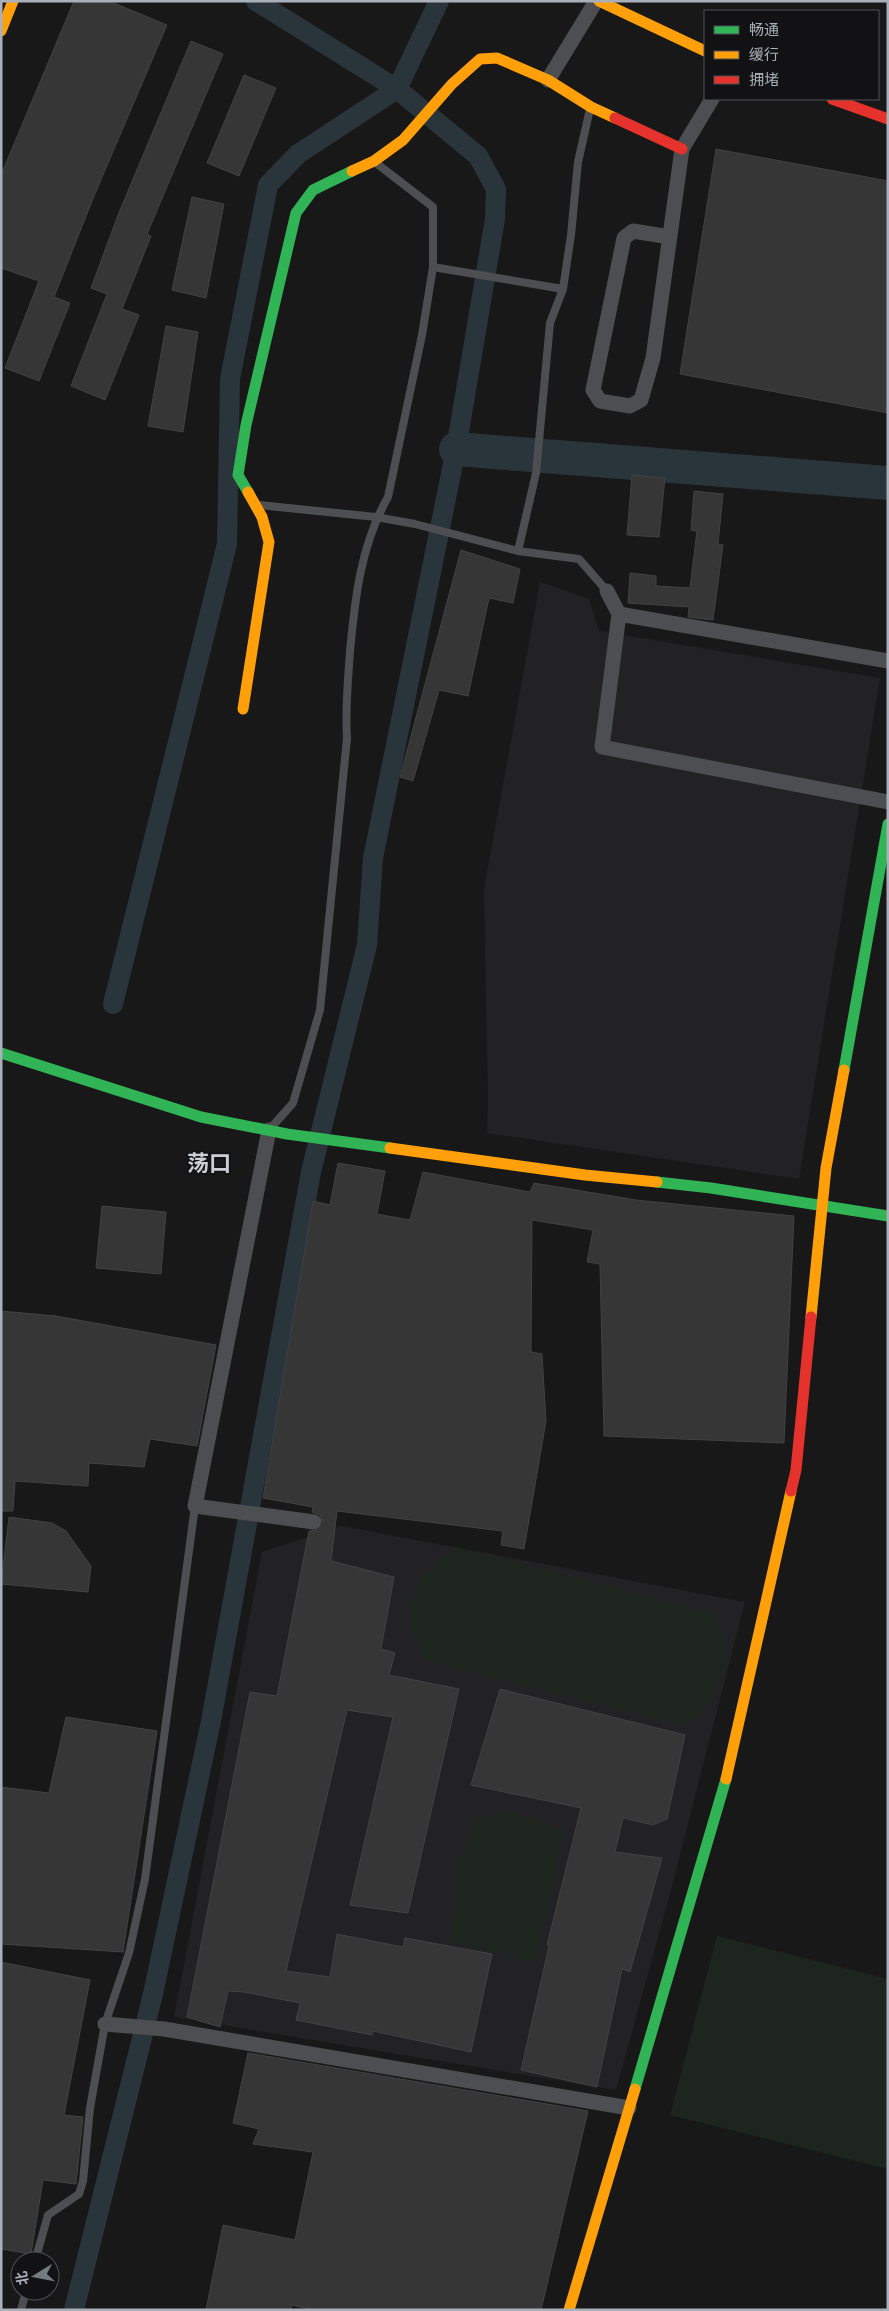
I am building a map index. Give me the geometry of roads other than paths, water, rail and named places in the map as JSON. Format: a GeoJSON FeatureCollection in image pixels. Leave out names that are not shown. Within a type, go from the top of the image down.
{"type":"FeatureCollection","features":[{"type":"Feature","properties":{"kind":"street"},"geometry":{"type":"LineString","coordinates":[[1,31],[14,1]]}},
{"type":"Feature","properties":{"kind":"street"},"geometry":{"type":"LineString","coordinates":[[548,80],[597,1],[704,51]]}},
{"type":"Feature","properties":{"kind":"street"},"geometry":{"type":"LineString","coordinates":[[243,708],[268,542],[262,517],[238,475],[246,424],[296,213],[313,190],[374,162],[403,140],[452,84],[480,59],[497,58],[548,80],[591,107],[682,149]]}},
{"type":"Feature","properties":{"kind":"street"},"geometry":{"type":"LineString","coordinates":[[670,237],[633,231],[624,238],[593,390],[600,401],[630,406],[642,400],[653,358],[670,237],[682,149],[711,100]]}},
{"type":"Feature","properties":{"kind":"street"},"geometry":{"type":"LineString","coordinates":[[835,100],[888,119]]}},
{"type":"Feature","properties":{"kind":"street"},"geometry":{"type":"LineString","coordinates":[[607,591],[619,614],[602,747],[888,802]]}},
{"type":"Feature","properties":{"kind":"street"},"geometry":{"type":"LineString","coordinates":[[619,614],[888,661]]}},
{"type":"Feature","properties":{"kind":"street"},"geometry":{"type":"LineString","coordinates":[[569,2310],[721,1799],[796,1470],[826,1168],[888,824]]}},
{"type":"Feature","properties":{"kind":"street"},"geometry":{"type":"LineString","coordinates":[[1,1053],[201,1117],[287,1134],[585,1175],[711,1188],[888,1216]]}},
{"type":"Feature","properties":{"kind":"street"},"geometry":{"type":"LineString","coordinates":[[269,1130],[195,1506],[314,1522]]}},
{"type":"Feature","properties":{"kind":"street"},"geometry":{"type":"LineString","coordinates":[[105,2024],[164,2029],[629,2108]]}},
{"type":"Feature","properties":{"kind":"lane"},"geometry":{"type":"LineString","coordinates":[[518,551],[536,473],[550,323],[563,289],[571,235],[578,162],[591,107]]}},
{"type":"Feature","properties":{"kind":"lane"},"geometry":{"type":"LineString","coordinates":[[269,1130],[293,1103],[320,1010],[347,738],[345,712],[355,598],[360,573],[376,518],[388,497],[422,335],[433,267],[433,208],[374,162]]}},
{"type":"Feature","properties":{"kind":"lane"},"geometry":{"type":"LineString","coordinates":[[433,267],[563,289]]}},
{"type":"Feature","properties":{"kind":"lane"},"geometry":{"type":"LineString","coordinates":[[255,505],[415,524],[518,551],[579,558],[607,591]]}},
{"type":"Feature","properties":{"kind":"lane"},"geometry":{"type":"LineString","coordinates":[[38,2251],[48,2215],[80,2194],[83,2181],[90,2108],[105,2024],[129,1953],[145,1879],[195,1506]]}},
{"type":"Feature","properties":{"kind":"waterway"},"geometry":{"type":"LineString","coordinates":[[74,2310],[153,1994],[211,1721],[311,1172],[367,945],[373,858],[456,449],[495,219],[496,189],[478,156],[397,89],[256,1]]}},
{"type":"Feature","properties":{"kind":"waterway"},"geometry":{"type":"LineString","coordinates":[[113,1004],[227,544],[230,379],[268,185],[298,154],[397,89],[439,1]]}},
{"type":"Feature","properties":{"kind":"waterway"},"geometry":{"type":"LineString","coordinates":[[456,449],[888,483]]}},
{"type":"Feature","properties":{"kind":"district","name":"荡口"},"geometry":{"type":"Point","coordinates":[209,1163]}}]}
